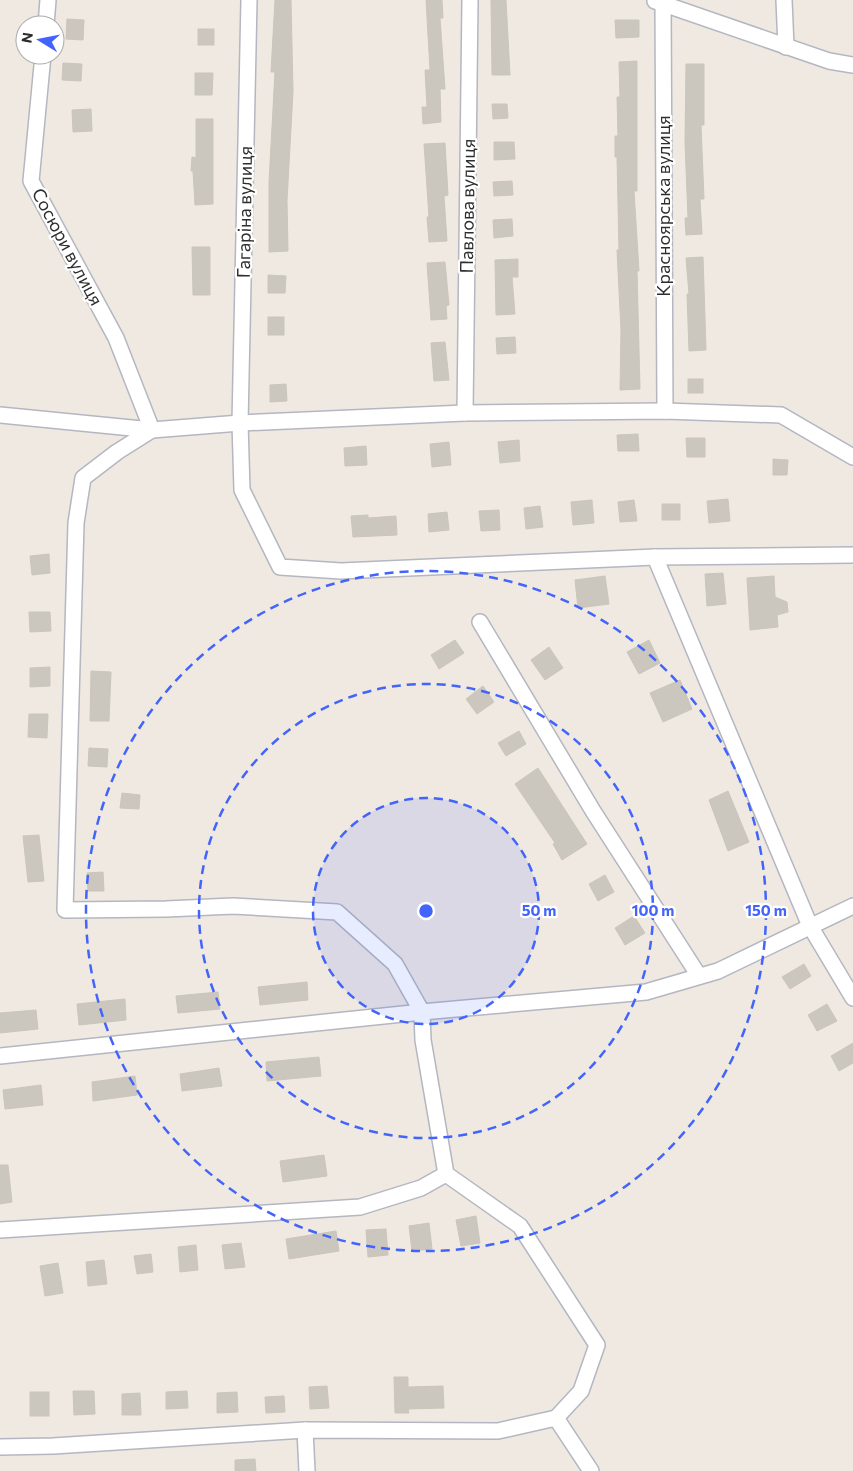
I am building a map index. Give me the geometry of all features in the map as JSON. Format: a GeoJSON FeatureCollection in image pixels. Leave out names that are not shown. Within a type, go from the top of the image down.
{"type":"FeatureCollection","features":[{"type":"Feature","properties":{"kind":"street"},"geometry":{"type":"LineString","coordinates":[[47,15],[48,0]]}},
{"type":"Feature","properties":{"kind":"street","name":"Гагаріна вулиця"},"geometry":{"type":"LineString","coordinates":[[249,0],[240,423],[242,490],[280,567],[341,571],[655,557]]}},
{"type":"Feature","properties":{"kind":"street","name":"Павлова вулиця"},"geometry":{"type":"LineString","coordinates":[[465,413],[470,0]]}},
{"type":"Feature","properties":{"kind":"street"},"geometry":{"type":"LineString","coordinates":[[784,0],[786,47]]}},
{"type":"Feature","properties":{"kind":"street"},"geometry":{"type":"LineString","coordinates":[[660,1],[786,47],[829,61],[853,65]]}},
{"type":"Feature","properties":{"kind":"street","name":"Красноярська вулиця"},"geometry":{"type":"LineString","coordinates":[[660,1],[665,411]]}},
{"type":"Feature","properties":{"kind":"street","name":"Сосюри вулиця"},"geometry":{"type":"LineString","coordinates":[[42,65],[31,181],[116,338],[152,430]]}},
{"type":"Feature","properties":{"kind":"street"},"geometry":{"type":"LineString","coordinates":[[0,415],[152,430],[240,423],[465,413],[665,411],[782,415],[853,457]]}},
{"type":"Feature","properties":{"kind":"street"},"geometry":{"type":"LineString","coordinates":[[0,1447],[52,1446],[305,1430],[498,1430],[556,1418],[581,1391],[597,1345],[520,1226],[446,1174],[423,1040],[422,1012],[395,964],[337,912],[233,906],[65,910],[76,523],[83,478],[117,452],[152,430]]}},
{"type":"Feature","properties":{"kind":"street"},"geometry":{"type":"LineString","coordinates":[[853,555],[655,557],[810,926],[853,998]]}},
{"type":"Feature","properties":{"kind":"street"},"geometry":{"type":"LineString","coordinates":[[480,622],[593,811],[699,976]]}},
{"type":"Feature","properties":{"kind":"street"},"geometry":{"type":"LineString","coordinates":[[0,1056],[422,1012],[646,992],[718,971],[853,906]]}},
{"type":"Feature","properties":{"kind":"street"},"geometry":{"type":"LineString","coordinates":[[0,1230],[360,1207],[421,1188],[446,1174]]}},
{"type":"Feature","properties":{"kind":"street"},"geometry":{"type":"LineString","coordinates":[[556,1418],[591,1471]]}},
{"type":"Feature","properties":{"kind":"street"},"geometry":{"type":"LineString","coordinates":[[305,1430],[307,1471]]}},
{"type":"Feature","properties":{"kind":"building"},"geometry":{"type":"Polygon","coordinates":[[[275,0],[291,0],[293,91],[287,201],[288,251],[269,252],[269,182],[275,72],[271,72],[275,0]]]}},
{"type":"Feature","properties":{"kind":"building"},"geometry":{"type":"Polygon","coordinates":[[[426,0],[442,0],[443,18],[440,18],[445,89],[440,89],[441,122],[423,124],[422,107],[427,107],[425,70],[430,70],[426,0]]]}},
{"type":"Feature","properties":{"kind":"building"},"geometry":{"type":"Polygon","coordinates":[[[491,0],[506,0],[510,75],[492,75],[491,0]]]}},
{"type":"Feature","properties":{"kind":"building"},"geometry":{"type":"Polygon","coordinates":[[[67,19],[84,20],[83,40],[66,39],[67,19]]]}},
{"type":"Feature","properties":{"kind":"building"},"geometry":{"type":"Polygon","coordinates":[[[615,20],[639,20],[639,37],[616,38],[615,20]]]}},
{"type":"Feature","properties":{"kind":"building"},"geometry":{"type":"Polygon","coordinates":[[[198,29],[214,29],[214,45],[198,45],[198,29]]]}},
{"type":"Feature","properties":{"kind":"building"},"geometry":{"type":"Polygon","coordinates":[[[637,61],[637,191],[634,191],[639,271],[637,271],[640,389],[620,390],[621,330],[617,250],[619,250],[617,157],[615,157],[615,136],[618,136],[617,97],[620,97],[619,62],[637,61]]]}},
{"type":"Feature","properties":{"kind":"building"},"geometry":{"type":"Polygon","coordinates":[[[65,63],[82,64],[81,81],[62,80],[63,65],[65,63]]]}},
{"type":"Feature","properties":{"kind":"building"},"geometry":{"type":"Polygon","coordinates":[[[686,64],[704,64],[704,125],[701,125],[704,199],[700,199],[702,234],[686,235],[685,218],[688,218],[685,143],[686,64]]]}},
{"type":"Feature","properties":{"kind":"building"},"geometry":{"type":"Polygon","coordinates":[[[195,73],[213,73],[212,95],[195,95],[195,73]]]}},
{"type":"Feature","properties":{"kind":"building"},"geometry":{"type":"Polygon","coordinates":[[[492,104],[507,104],[508,118],[493,119],[492,104]]]}},
{"type":"Feature","properties":{"kind":"building"},"geometry":{"type":"Polygon","coordinates":[[[91,109],[92,131],[73,132],[72,110],[91,109]]]}},
{"type":"Feature","properties":{"kind":"building"},"geometry":{"type":"Polygon","coordinates":[[[196,119],[213,119],[213,204],[195,205],[193,171],[191,171],[192,157],[196,158],[196,119]]]}},
{"type":"Feature","properties":{"kind":"building"},"geometry":{"type":"Polygon","coordinates":[[[494,142],[514,142],[515,159],[494,160],[494,142]]]}},
{"type":"Feature","properties":{"kind":"building"},"geometry":{"type":"Polygon","coordinates":[[[445,143],[448,195],[444,196],[447,241],[429,242],[424,144],[445,143]]]}},
{"type":"Feature","properties":{"kind":"building"},"geometry":{"type":"Polygon","coordinates":[[[512,181],[513,195],[494,196],[493,182],[512,181]]]}},
{"type":"Feature","properties":{"kind":"building"},"geometry":{"type":"Polygon","coordinates":[[[512,219],[513,236],[494,238],[493,220],[512,219]]]}},
{"type":"Feature","properties":{"kind":"building"},"geometry":{"type":"Polygon","coordinates":[[[192,247],[210,247],[210,295],[193,295],[192,247]]]}},
{"type":"Feature","properties":{"kind":"building"},"geometry":{"type":"Polygon","coordinates":[[[703,257],[706,350],[689,351],[687,294],[689,294],[686,258],[703,257]]]}},
{"type":"Feature","properties":{"kind":"building"},"geometry":{"type":"Polygon","coordinates":[[[518,259],[518,277],[512,277],[515,314],[496,315],[495,260],[518,259]]]}},
{"type":"Feature","properties":{"kind":"building"},"geometry":{"type":"Polygon","coordinates":[[[445,262],[449,305],[446,306],[447,319],[431,320],[427,263],[445,262]]]}},
{"type":"Feature","properties":{"kind":"building"},"geometry":{"type":"Polygon","coordinates":[[[268,275],[286,276],[285,293],[268,293],[268,275]]]}},
{"type":"Feature","properties":{"kind":"building"},"geometry":{"type":"Polygon","coordinates":[[[268,317],[284,317],[284,335],[268,335],[268,317]]]}},
{"type":"Feature","properties":{"kind":"building"},"geometry":{"type":"Polygon","coordinates":[[[515,337],[516,353],[497,354],[496,338],[515,337]]]}},
{"type":"Feature","properties":{"kind":"building"},"geometry":{"type":"Polygon","coordinates":[[[445,342],[449,380],[434,381],[431,343],[445,342]]]}},
{"type":"Feature","properties":{"kind":"building"},"geometry":{"type":"Polygon","coordinates":[[[688,379],[703,379],[703,393],[688,393],[688,379]]]}},
{"type":"Feature","properties":{"kind":"building"},"geometry":{"type":"Polygon","coordinates":[[[286,384],[287,401],[270,402],[270,385],[286,384]]]}},
{"type":"Feature","properties":{"kind":"building"},"geometry":{"type":"Polygon","coordinates":[[[638,434],[639,451],[618,451],[617,435],[638,434]]]}},
{"type":"Feature","properties":{"kind":"building"},"geometry":{"type":"Polygon","coordinates":[[[686,438],[705,438],[705,457],[687,457],[686,438]]]}},
{"type":"Feature","properties":{"kind":"building"},"geometry":{"type":"Polygon","coordinates":[[[519,440],[520,461],[500,463],[498,442],[519,440]]]}},
{"type":"Feature","properties":{"kind":"building"},"geometry":{"type":"Polygon","coordinates":[[[449,442],[451,465],[432,467],[430,444],[449,442]]]}},
{"type":"Feature","properties":{"kind":"building"},"geometry":{"type":"Polygon","coordinates":[[[366,446],[367,465],[345,466],[344,448],[366,446]]]}},
{"type":"Feature","properties":{"kind":"building"},"geometry":{"type":"Polygon","coordinates":[[[773,459],[788,460],[787,475],[773,475],[773,459]]]}},
{"type":"Feature","properties":{"kind":"building"},"geometry":{"type":"Polygon","coordinates":[[[728,499],[730,521],[709,523],[707,501],[728,499]]]}},
{"type":"Feature","properties":{"kind":"building"},"geometry":{"type":"Polygon","coordinates":[[[592,500],[594,523],[573,525],[571,502],[592,500]]]}},
{"type":"Feature","properties":{"kind":"building"},"geometry":{"type":"Polygon","coordinates":[[[634,500],[637,521],[620,522],[618,502],[634,500]]]}},
{"type":"Feature","properties":{"kind":"building"},"geometry":{"type":"Polygon","coordinates":[[[662,504],[680,504],[680,520],[662,520],[662,504]]]}},
{"type":"Feature","properties":{"kind":"building"},"geometry":{"type":"Polygon","coordinates":[[[540,506],[543,527],[526,529],[524,508],[540,506]]]}},
{"type":"Feature","properties":{"kind":"building"},"geometry":{"type":"Polygon","coordinates":[[[499,510],[500,530],[481,531],[479,511],[499,510]]]}},
{"type":"Feature","properties":{"kind":"building"},"geometry":{"type":"Polygon","coordinates":[[[447,512],[449,530],[429,532],[428,514],[447,512]]]}},
{"type":"Feature","properties":{"kind":"building"},"geometry":{"type":"Polygon","coordinates":[[[368,515],[368,518],[396,516],[397,535],[353,537],[351,516],[368,515]]]}},
{"type":"Feature","properties":{"kind":"building"},"geometry":{"type":"Polygon","coordinates":[[[49,554],[50,573],[32,575],[30,556],[49,554]]]}},
{"type":"Feature","properties":{"kind":"building"},"geometry":{"type":"Polygon","coordinates":[[[723,573],[726,604],[707,606],[705,574],[723,573]]]}},
{"type":"Feature","properties":{"kind":"building"},"geometry":{"type":"Polygon","coordinates":[[[605,576],[609,604],[578,608],[575,580],[605,576]]]}},
{"type":"Feature","properties":{"kind":"building"},"geometry":{"type":"Polygon","coordinates":[[[774,576],[775,597],[787,602],[788,612],[777,615],[778,627],[750,630],[747,578],[774,576]]]}},
{"type":"Feature","properties":{"kind":"building"},"geometry":{"type":"Polygon","coordinates":[[[29,612],[50,612],[51,631],[30,632],[29,612]]]}},
{"type":"Feature","properties":{"kind":"building"},"geometry":{"type":"Polygon","coordinates":[[[455,640],[464,653],[439,669],[431,655],[455,640]]]}},
{"type":"Feature","properties":{"kind":"building"},"geometry":{"type":"Polygon","coordinates":[[[649,640],[660,663],[639,674],[627,652],[649,640]]]}},
{"type":"Feature","properties":{"kind":"building"},"geometry":{"type":"Polygon","coordinates":[[[549,647],[563,668],[545,680],[531,660],[549,647]]]}},
{"type":"Feature","properties":{"kind":"building"},"geometry":{"type":"Polygon","coordinates":[[[50,667],[50,686],[30,687],[30,668],[50,667]]]}},
{"type":"Feature","properties":{"kind":"building"},"geometry":{"type":"Polygon","coordinates":[[[91,671],[111,672],[109,721],[90,721],[91,671]]]}},
{"type":"Feature","properties":{"kind":"building"},"geometry":{"type":"Polygon","coordinates":[[[680,680],[692,709],[663,722],[650,693],[680,680]]]}},
{"type":"Feature","properties":{"kind":"building"},"geometry":{"type":"Polygon","coordinates":[[[483,686],[494,702],[477,714],[466,699],[483,686]]]}},
{"type":"Feature","properties":{"kind":"building"},"geometry":{"type":"Polygon","coordinates":[[[29,714],[48,714],[47,738],[28,737],[29,714]]]}},
{"type":"Feature","properties":{"kind":"building"},"geometry":{"type":"Polygon","coordinates":[[[519,731],[526,744],[506,756],[498,743],[519,731]]]}},
{"type":"Feature","properties":{"kind":"building"},"geometry":{"type":"Polygon","coordinates":[[[89,748],[108,749],[107,767],[88,766],[89,748]]]}},
{"type":"Feature","properties":{"kind":"building"},"geometry":{"type":"Polygon","coordinates":[[[538,768],[587,844],[562,860],[553,844],[555,843],[515,784],[538,768]]]}},
{"type":"Feature","properties":{"kind":"building"},"geometry":{"type":"Polygon","coordinates":[[[728,791],[749,842],[728,851],[709,800],[728,791]]]}},
{"type":"Feature","properties":{"kind":"building"},"geometry":{"type":"Polygon","coordinates":[[[122,793],[140,795],[139,809],[120,808],[122,793]]]}},
{"type":"Feature","properties":{"kind":"building"},"geometry":{"type":"Polygon","coordinates":[[[39,835],[44,881],[28,882],[23,836],[39,835]]]}},
{"type":"Feature","properties":{"kind":"building"},"geometry":{"type":"Polygon","coordinates":[[[103,872],[104,891],[88,891],[87,873],[103,872]]]}},
{"type":"Feature","properties":{"kind":"building"},"geometry":{"type":"Polygon","coordinates":[[[605,875],[614,892],[598,901],[589,884],[605,875]]]}},
{"type":"Feature","properties":{"kind":"building"},"geometry":{"type":"Polygon","coordinates":[[[634,916],[645,933],[625,945],[615,928],[634,916]]]}},
{"type":"Feature","properties":{"kind":"building"},"geometry":{"type":"Polygon","coordinates":[[[804,964],[811,976],[790,989],[782,977],[804,964]]]}},
{"type":"Feature","properties":{"kind":"building"},"geometry":{"type":"Polygon","coordinates":[[[307,982],[308,1000],[260,1005],[258,987],[307,982]]]}},
{"type":"Feature","properties":{"kind":"building"},"geometry":{"type":"Polygon","coordinates":[[[218,992],[220,1009],[178,1013],[176,996],[218,992]]]}},
{"type":"Feature","properties":{"kind":"building"},"geometry":{"type":"Polygon","coordinates":[[[125,999],[126,1020],[79,1025],[77,1004],[125,999]]]}},
{"type":"Feature","properties":{"kind":"building"},"geometry":{"type":"Polygon","coordinates":[[[827,1004],[837,1021],[817,1031],[808,1015],[827,1004]]]}},
{"type":"Feature","properties":{"kind":"building"},"geometry":{"type":"Polygon","coordinates":[[[36,1010],[38,1029],[0,1033],[0,1013],[36,1010]]]}},
{"type":"Feature","properties":{"kind":"building"},"geometry":{"type":"Polygon","coordinates":[[[853,1043],[853,1063],[839,1071],[831,1056],[853,1043]]]}},
{"type":"Feature","properties":{"kind":"building"},"geometry":{"type":"Polygon","coordinates":[[[319,1057],[321,1076],[267,1081],[266,1062],[319,1057]]]}},
{"type":"Feature","properties":{"kind":"building"},"geometry":{"type":"Polygon","coordinates":[[[219,1068],[222,1086],[182,1091],[180,1074],[219,1068]]]}},
{"type":"Feature","properties":{"kind":"building"},"geometry":{"type":"Polygon","coordinates":[[[135,1076],[137,1095],[93,1101],[92,1082],[135,1076]]]}},
{"type":"Feature","properties":{"kind":"building"},"geometry":{"type":"Polygon","coordinates":[[[41,1085],[43,1105],[5,1109],[3,1090],[41,1085]]]}},
{"type":"Feature","properties":{"kind":"building"},"geometry":{"type":"Polygon","coordinates":[[[324,1155],[327,1176],[283,1182],[280,1161],[324,1155]]]}},
{"type":"Feature","properties":{"kind":"building"},"geometry":{"type":"Polygon","coordinates":[[[0,1165],[8,1165],[12,1202],[0,1204],[0,1165]]]}},
{"type":"Feature","properties":{"kind":"building"},"geometry":{"type":"Polygon","coordinates":[[[476,1216],[480,1243],[461,1246],[456,1220],[476,1216]]]}},
{"type":"Feature","properties":{"kind":"building"},"geometry":{"type":"Polygon","coordinates":[[[429,1223],[432,1249],[412,1251],[409,1226],[429,1223]]]}},
{"type":"Feature","properties":{"kind":"building"},"geometry":{"type":"Polygon","coordinates":[[[386,1229],[388,1255],[368,1257],[366,1230],[386,1229]]]}},
{"type":"Feature","properties":{"kind":"building"},"geometry":{"type":"Polygon","coordinates":[[[336,1231],[339,1251],[289,1259],[286,1239],[336,1231]]]}},
{"type":"Feature","properties":{"kind":"building"},"geometry":{"type":"Polygon","coordinates":[[[241,1243],[245,1267],[225,1269],[222,1245],[241,1243]]]}},
{"type":"Feature","properties":{"kind":"building"},"geometry":{"type":"Polygon","coordinates":[[[196,1245],[198,1270],[180,1272],[178,1247],[196,1245]]]}},
{"type":"Feature","properties":{"kind":"building"},"geometry":{"type":"Polygon","coordinates":[[[151,1254],[153,1272],[137,1274],[134,1256],[151,1254]]]}},
{"type":"Feature","properties":{"kind":"building"},"geometry":{"type":"Polygon","coordinates":[[[104,1260],[107,1284],[88,1286],[86,1262],[104,1260]]]}},
{"type":"Feature","properties":{"kind":"building"},"geometry":{"type":"Polygon","coordinates":[[[58,1263],[63,1293],[45,1296],[40,1266],[58,1263]]]}},
{"type":"Feature","properties":{"kind":"building"},"geometry":{"type":"Polygon","coordinates":[[[394,1377],[408,1377],[408,1387],[443,1386],[444,1408],[408,1409],[409,1413],[395,1413],[394,1377]]]}},
{"type":"Feature","properties":{"kind":"building"},"geometry":{"type":"Polygon","coordinates":[[[327,1386],[329,1408],[310,1409],[309,1387],[327,1386]]]}},
{"type":"Feature","properties":{"kind":"building"},"geometry":{"type":"Polygon","coordinates":[[[73,1391],[94,1391],[95,1414],[74,1415],[73,1391]]]}},
{"type":"Feature","properties":{"kind":"building"},"geometry":{"type":"Polygon","coordinates":[[[187,1391],[188,1408],[166,1409],[166,1392],[187,1391]]]}},
{"type":"Feature","properties":{"kind":"building"},"geometry":{"type":"Polygon","coordinates":[[[30,1392],[49,1392],[49,1416],[30,1416],[30,1392]]]}},
{"type":"Feature","properties":{"kind":"building"},"geometry":{"type":"Polygon","coordinates":[[[237,1392],[238,1412],[217,1413],[217,1393],[237,1392]]]}},
{"type":"Feature","properties":{"kind":"building"},"geometry":{"type":"Polygon","coordinates":[[[140,1393],[141,1415],[122,1415],[122,1394],[140,1393]]]}},
{"type":"Feature","properties":{"kind":"building"},"geometry":{"type":"Polygon","coordinates":[[[284,1396],[285,1412],[266,1413],[265,1397],[284,1396]]]}},
{"type":"Feature","properties":{"kind":"building"},"geometry":{"type":"Polygon","coordinates":[[[255,1459],[256,1471],[235,1471],[235,1460],[255,1459]]]}}]}
